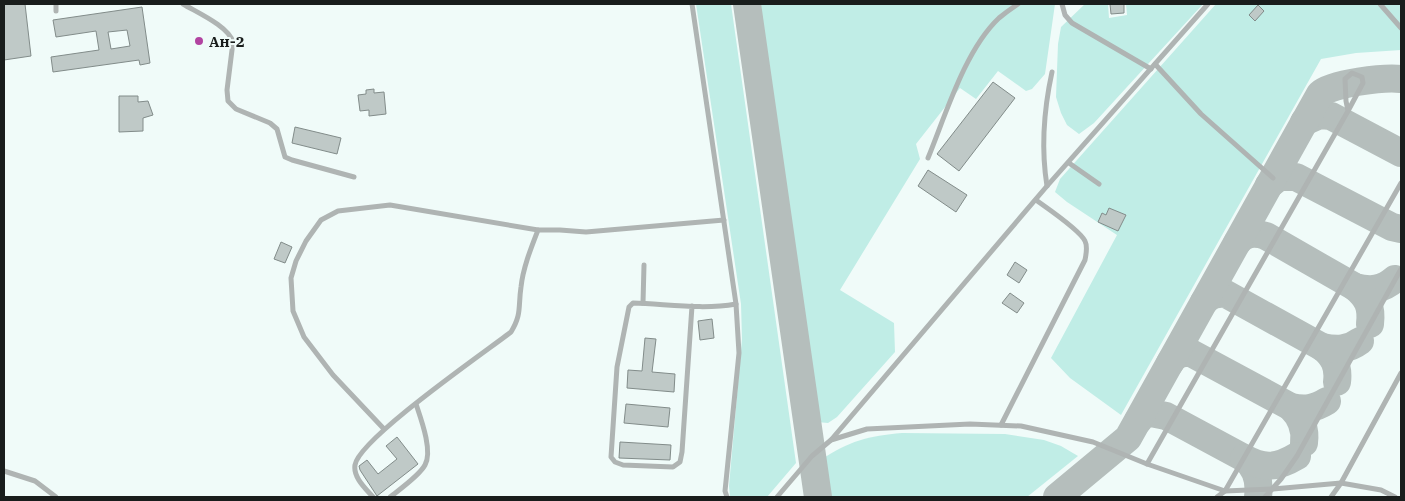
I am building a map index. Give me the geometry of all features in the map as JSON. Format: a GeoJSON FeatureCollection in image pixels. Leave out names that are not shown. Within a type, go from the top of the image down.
{"type":"FeatureCollection","features":[{"type":"Feature","properties":{"kind":"lane"},"geometry":{"type":"LineString","coordinates":[[56,4],[56,11]]}},
{"type":"Feature","properties":{"kind":"lane"},"geometry":{"type":"LineString","coordinates":[[183,4],[224,28],[232,36],[234,42],[227,90],[228,101],[236,109],[270,123],[277,129],[285,157],[354,178]]}},
{"type":"Feature","properties":{"kind":"lane"},"geometry":{"type":"LineString","coordinates":[[692,4],[736,304],[738,353],[724,491],[727,497]]}},
{"type":"Feature","properties":{"kind":"lane"},"geometry":{"type":"LineString","coordinates":[[928,158],[962,76],[980,40],[999,18],[1018,4]]}},
{"type":"Feature","properties":{"kind":"lane"},"geometry":{"type":"LineString","coordinates":[[1062,4],[1065,15],[1072,23],[1153,66],[1201,114],[1273,178]]}},
{"type":"Feature","properties":{"kind":"lane"},"geometry":{"type":"LineString","coordinates":[[777,497],[812,456],[831,440],[1047,186],[1208,4]]}},
{"type":"Feature","properties":{"kind":"lane"},"geometry":{"type":"LineString","coordinates":[[1380,4],[1401,28]]}},
{"type":"Feature","properties":{"kind":"lane"},"geometry":{"type":"LineString","coordinates":[[1047,186],[1044,167],[1046,106],[1052,72]]}},
{"type":"Feature","properties":{"kind":"lane"},"geometry":{"type":"LineString","coordinates":[[1147,464],[1363,84],[1362,77],[1352,73],[1345,79],[1348,110]]}},
{"type":"Feature","properties":{"kind":"lane"},"geometry":{"type":"LineString","coordinates":[[1069,163],[1099,184]]}},
{"type":"Feature","properties":{"kind":"lane"},"geometry":{"type":"LineString","coordinates":[[1217,497],[1225,491],[1401,183]]}},
{"type":"Feature","properties":{"kind":"lane"},"geometry":{"type":"LineString","coordinates":[[1001,425],[1085,260],[1087,249],[1085,240],[1078,232],[1036,200]]}},
{"type":"Feature","properties":{"kind":"lane"},"geometry":{"type":"LineString","coordinates":[[384,429],[327,367],[304,337],[293,311],[291,278],[296,260],[306,241],[321,220],[338,211],[390,205],[538,230],[586,232],[724,220]]}},
{"type":"Feature","properties":{"kind":"lane"},"geometry":{"type":"LineString","coordinates":[[372,497],[355,473],[354,466],[357,459],[384,429],[511,332],[519,320],[521,286],[531,247],[538,230]]}},
{"type":"Feature","properties":{"kind":"lane"},"geometry":{"type":"LineString","coordinates":[[643,303],[644,265]]}},
{"type":"Feature","properties":{"kind":"lane"},"geometry":{"type":"LineString","coordinates":[[1265,497],[1297,456],[1401,269]]}},
{"type":"Feature","properties":{"kind":"lane"},"geometry":{"type":"LineString","coordinates":[[692,306],[680,462],[673,467],[622,465],[615,462],[611,457],[618,367],[629,307],[633,303],[692,306],[736,304]]}},
{"type":"Feature","properties":{"kind":"lane"},"geometry":{"type":"LineString","coordinates":[[1331,497],[1341,483],[1401,372]]}},
{"type":"Feature","properties":{"kind":"lane"},"geometry":{"type":"LineString","coordinates":[[390,497],[425,466],[428,458],[428,448],[416,404]]}},
{"type":"Feature","properties":{"kind":"lane"},"geometry":{"type":"LineString","coordinates":[[831,440],[867,429],[970,424],[1021,426],[1093,442],[1147,464],[1225,491],[1341,483],[1381,490],[1395,497]]}},
{"type":"Feature","properties":{"kind":"lane"},"geometry":{"type":"LineString","coordinates":[[4,471],[35,481],[56,497]]}},
{"type":"Feature","properties":{"kind":"shaded area"},"geometry":{"type":"Polygon","coordinates":[[[696,4],[731,4],[796,463],[767,497],[730,497],[729,486],[742,339],[741,304],[696,4]]]}},
{"type":"Feature","properties":{"kind":"shaded area"},"geometry":{"type":"Polygon","coordinates":[[[758,4],[1055,4],[1045,74],[1032,89],[1026,91],[998,71],[976,99],[960,88],[916,144],[920,159],[840,290],[894,323],[895,352],[837,417],[828,423],[817,422],[758,4]]]}},
{"type":"Feature","properties":{"kind":"shaded area"},"geometry":{"type":"Polygon","coordinates":[[[1085,4],[1108,4],[1109,18],[1127,15],[1126,4],[1203,4],[1094,123],[1079,134],[1067,125],[1056,97],[1058,44],[1061,27],[1085,4]]]}},
{"type":"Feature","properties":{"kind":"shaded area"},"geometry":{"type":"Polygon","coordinates":[[[1216,4],[1401,4],[1401,50],[1356,53],[1321,59],[1121,415],[1070,378],[1051,358],[1117,235],[1055,192],[1060,179],[1216,4]]]}},
{"type":"Feature","properties":{"kind":"shaded area"},"geometry":{"type":"Polygon","coordinates":[[[902,433],[1005,434],[1044,440],[1061,446],[1078,456],[1027,497],[827,497],[821,460],[840,448],[859,441],[902,433]]]}},
{"type":"Feature","properties":{"kind":"building"},"geometry":{"type":"Polygon","coordinates":[[[4,4],[25,4],[31,56],[4,60],[4,4]]]}},
{"type":"Feature","properties":{"kind":"building"},"geometry":{"type":"Polygon","coordinates":[[[1110,4],[1124,4],[1124,13],[1111,14],[1110,4]]]}},
{"type":"Feature","properties":{"kind":"building"},"geometry":{"type":"Polygon","coordinates":[[[1258,5],[1264,11],[1255,21],[1249,15],[1258,5]]]}},
{"type":"Feature","properties":{"kind":"building"},"geometry":{"type":"Polygon","coordinates":[[[142,7],[150,63],[140,65],[139,60],[53,72],[51,57],[99,50],[96,31],[56,37],[53,20],[142,7]],[[127,30],[108,32],[111,49],[130,46],[127,30]]]}},
{"type":"Feature","properties":{"kind":"building"},"geometry":{"type":"Polygon","coordinates":[[[993,82],[1015,98],[959,171],[937,154],[993,82]]]}},
{"type":"Feature","properties":{"kind":"building"},"geometry":{"type":"Polygon","coordinates":[[[374,89],[374,93],[384,92],[386,114],[369,116],[369,110],[360,111],[358,95],[366,94],[366,90],[374,89]]]}},
{"type":"Feature","properties":{"kind":"building"},"geometry":{"type":"Polygon","coordinates":[[[119,96],[138,96],[138,102],[148,101],[153,115],[143,118],[143,131],[119,132],[119,96]]]}},
{"type":"Feature","properties":{"kind":"building"},"geometry":{"type":"Polygon","coordinates":[[[295,127],[341,138],[337,154],[292,143],[295,127]]]}},
{"type":"Feature","properties":{"kind":"building"},"geometry":{"type":"Polygon","coordinates":[[[928,170],[967,195],[956,212],[918,186],[928,170]]]}},
{"type":"Feature","properties":{"kind":"building"},"geometry":{"type":"Polygon","coordinates":[[[1109,208],[1126,215],[1118,231],[1098,222],[1102,213],[1106,215],[1109,208]]]}},
{"type":"Feature","properties":{"kind":"building"},"geometry":{"type":"Polygon","coordinates":[[[281,242],[292,247],[285,263],[274,259],[281,242]]]}},
{"type":"Feature","properties":{"kind":"building"},"geometry":{"type":"Polygon","coordinates":[[[1015,262],[1027,270],[1019,283],[1007,275],[1015,262]]]}},
{"type":"Feature","properties":{"kind":"building"},"geometry":{"type":"Polygon","coordinates":[[[1010,293],[1024,303],[1017,313],[1002,303],[1010,293]]]}},
{"type":"Feature","properties":{"kind":"building"},"geometry":{"type":"Polygon","coordinates":[[[712,319],[714,338],[700,340],[698,321],[712,319]]]}},
{"type":"Feature","properties":{"kind":"building"},"geometry":{"type":"Polygon","coordinates":[[[645,338],[656,339],[652,372],[675,374],[674,392],[627,388],[628,370],[642,371],[645,338]]]}},
{"type":"Feature","properties":{"kind":"building"},"geometry":{"type":"Polygon","coordinates":[[[626,404],[670,408],[668,427],[624,423],[626,404]]]}},
{"type":"Feature","properties":{"kind":"building"},"geometry":{"type":"Polygon","coordinates":[[[397,437],[418,464],[377,496],[359,466],[367,460],[378,474],[397,459],[386,446],[397,437]]]}},
{"type":"Feature","properties":{"kind":"building"},"geometry":{"type":"Polygon","coordinates":[[[620,442],[671,445],[670,460],[619,458],[620,442]]]}},
{"type":"Feature","properties":{"kind":"taxiway"},"geometry":{"type":"LineString","coordinates":[[747,4],[818,497]]}},
{"type":"Feature","properties":{"kind":"taxiway"},"geometry":{"type":"LineString","coordinates":[[1057,497],[1128,438],[1320,94],[1326,90],[1347,84],[1372,80],[1401,79]]}},
{"type":"Feature","properties":{"kind":"taxiway"},"geometry":{"type":"LineString","coordinates":[[1304,122],[1320,115],[1331,116],[1401,153]]}},
{"type":"Feature","properties":{"kind":"taxiway"},"geometry":{"type":"LineString","coordinates":[[1269,185],[1279,177],[1296,177],[1392,227],[1401,229]]}},
{"type":"Feature","properties":{"kind":"taxiway"},"geometry":{"type":"LineString","coordinates":[[1237,243],[1243,237],[1250,234],[1266,236],[1355,287],[1376,289],[1395,279]]}},
{"type":"Feature","properties":{"kind":"taxiway"},"geometry":{"type":"LineString","coordinates":[[1355,287],[1368,303],[1370,324]]}},
{"type":"Feature","properties":{"kind":"taxiway"},"geometry":{"type":"LineString","coordinates":[[1204,302],[1214,295],[1226,294],[1322,347],[1335,362],[1337,382]]}},
{"type":"Feature","properties":{"kind":"taxiway"},"geometry":{"type":"LineString","coordinates":[[1322,347],[1342,348],[1360,341]]}},
{"type":"Feature","properties":{"kind":"taxiway"},"geometry":{"type":"LineString","coordinates":[[1170,363],[1179,355],[1191,353],[1291,407],[1309,408],[1327,401]]}},
{"type":"Feature","properties":{"kind":"taxiway"},"geometry":{"type":"LineString","coordinates":[[1291,407],[1302,423],[1304,443]]}},
{"type":"Feature","properties":{"kind":"taxiway"},"geometry":{"type":"LineString","coordinates":[[1138,421],[1143,415],[1151,413],[1166,416],[1244,458],[1252,466],[1257,476],[1258,497]]}},
{"type":"Feature","properties":{"kind":"taxiway"},"geometry":{"type":"LineString","coordinates":[[1244,458],[1251,462],[1270,466],[1283,463],[1297,456]]}},
{"type":"Feature","properties":{"kind":"place","name":"Ан-2"},"geometry":{"type":"Point","coordinates":[199,41]}}]}
